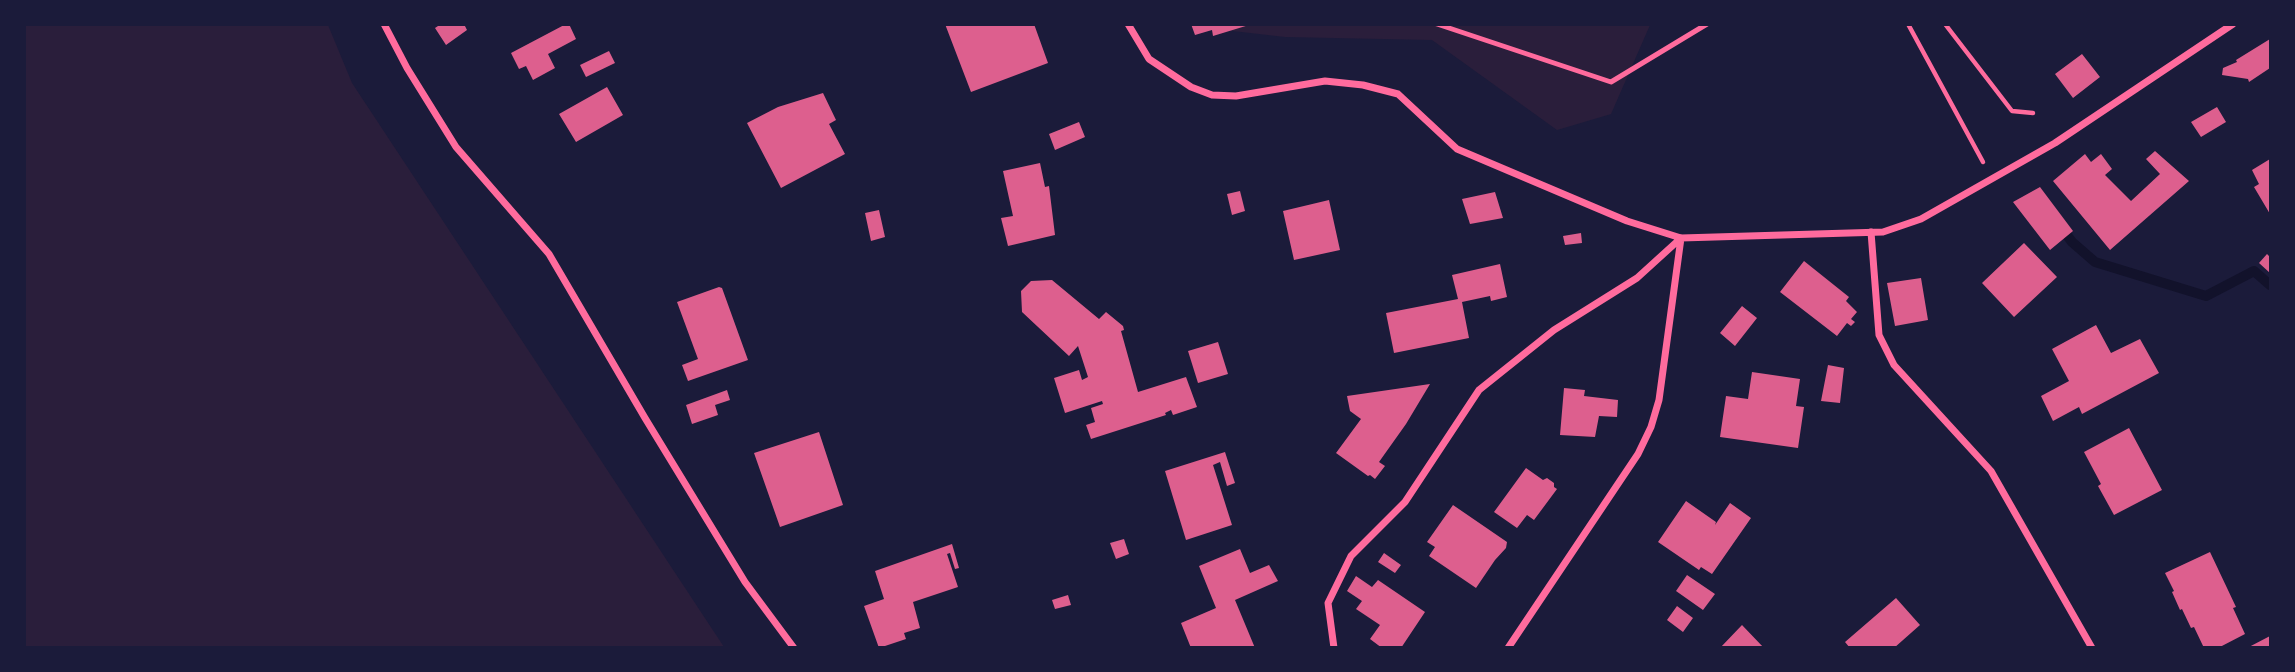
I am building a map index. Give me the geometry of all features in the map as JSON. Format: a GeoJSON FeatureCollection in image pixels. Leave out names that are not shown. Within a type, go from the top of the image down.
{"type":"FeatureCollection","features":[{"type":"Feature","properties":{"kind":"street"},"geometry":{"type":"LineString","coordinates":[[384,24],[407,68],[456,147],[549,254],[745,582],[794,648]]}},
{"type":"Feature","properties":{"kind":"street"},"geometry":{"type":"LineString","coordinates":[[1128,24],[1149,59],[1191,87],[1212,95],[1236,96],[1325,81],[1363,85],[1398,94],[1457,149],[1627,220],[1681,238],[1883,232],[1921,219],[2055,143],[2233,24]]}},
{"type":"Feature","properties":{"kind":"street"},"geometry":{"type":"LineString","coordinates":[[1871,232],[1879,335],[1894,365],[1991,471],[2092,648]]}},
{"type":"Feature","properties":{"kind":"street"},"geometry":{"type":"LineString","coordinates":[[1334,648],[1328,603],[1351,556],[1405,502],[1479,390],[1554,330],[1637,278],[1681,238]]}},
{"type":"Feature","properties":{"kind":"street"},"geometry":{"type":"LineString","coordinates":[[1508,648],[1638,454],[1651,426],[1659,400],[1681,238]]}},
{"type":"Feature","properties":{"kind":"lane"},"geometry":{"type":"LineString","coordinates":[[1437,24],[1611,82],[1707,24]]}},
{"type":"Feature","properties":{"kind":"path"},"geometry":{"type":"LineString","coordinates":[[1908,24],[1993,178]]}},
{"type":"Feature","properties":{"kind":"path"},"geometry":{"type":"LineString","coordinates":[[1945,24],[2012,111],[2033,113]]}},
{"type":"Feature","properties":{"kind":"shaded area"},"geometry":{"type":"Polygon","coordinates":[[[24,25],[328,25],[352,83],[724,647],[25,647],[24,25]]]}},
{"type":"Feature","properties":{"kind":"shaded area"},"geometry":{"type":"Polygon","coordinates":[[[1204,25],[1650,25],[1611,114],[1557,130],[1432,40],[1285,37],[1207,28],[1204,25]]]}},
{"type":"Feature","properties":{"kind":"building"},"geometry":{"type":"Polygon","coordinates":[[[441,24],[464,24],[467,30],[446,45],[435,28],[441,24]]]}},
{"type":"Feature","properties":{"kind":"building"},"geometry":{"type":"Polygon","coordinates":[[[569,24],[576,39],[548,54],[555,68],[533,80],[526,66],[519,69],[511,53],[569,24]]]}},
{"type":"Feature","properties":{"kind":"building"},"geometry":{"type":"Polygon","coordinates":[[[945,24],[1034,24],[1048,63],[971,92],[945,24]]]}},
{"type":"Feature","properties":{"kind":"building"},"geometry":{"type":"Polygon","coordinates":[[[1191,24],[1249,25],[1213,36],[1212,30],[1195,35],[1191,24]]]}},
{"type":"Feature","properties":{"kind":"building"},"geometry":{"type":"Polygon","coordinates":[[[2270,39],[2270,68],[2249,82],[2248,79],[2222,75],[2223,68],[2237,62],[2236,60],[2270,39]]]}},
{"type":"Feature","properties":{"kind":"building"},"geometry":{"type":"Polygon","coordinates":[[[609,51],[615,63],[586,77],[580,65],[609,51]]]}},
{"type":"Feature","properties":{"kind":"building"},"geometry":{"type":"Polygon","coordinates":[[[2082,54],[2100,77],[2073,98],[2055,74],[2082,54]]]}},
{"type":"Feature","properties":{"kind":"building"},"geometry":{"type":"Polygon","coordinates":[[[607,87],[623,115],[576,142],[559,114],[607,87]]]}},
{"type":"Feature","properties":{"kind":"building"},"geometry":{"type":"Polygon","coordinates":[[[823,93],[836,120],[829,124],[845,154],[781,188],[747,123],[778,107],[823,93]]]}},
{"type":"Feature","properties":{"kind":"building"},"geometry":{"type":"Polygon","coordinates":[[[2217,107],[2226,122],[2201,137],[2191,122],[2217,107]]]}},
{"type":"Feature","properties":{"kind":"building"},"geometry":{"type":"Polygon","coordinates":[[[1079,122],[1085,137],[1055,150],[1049,134],[1079,122]]]}},
{"type":"Feature","properties":{"kind":"building"},"geometry":{"type":"Polygon","coordinates":[[[2155,151],[2189,181],[2110,250],[2053,181],[2085,154],[2091,162],[2101,154],[2112,169],[2105,175],[2131,201],[2160,174],[2146,159],[2155,151]]]}},
{"type":"Feature","properties":{"kind":"building"},"geometry":{"type":"Polygon","coordinates":[[[2270,159],[2270,214],[2254,187],[2259,184],[2252,170],[2270,159]]]}},
{"type":"Feature","properties":{"kind":"building"},"geometry":{"type":"Polygon","coordinates":[[[1040,163],[1045,187],[1049,186],[1055,235],[1008,246],[1001,218],[1013,216],[1003,171],[1040,163]]]}},
{"type":"Feature","properties":{"kind":"building"},"geometry":{"type":"Polygon","coordinates":[[[2040,187],[2073,231],[2050,250],[2013,202],[2040,187]]]}},
{"type":"Feature","properties":{"kind":"building"},"geometry":{"type":"Polygon","coordinates":[[[1240,191],[1245,211],[1232,215],[1227,194],[1240,191]]]}},
{"type":"Feature","properties":{"kind":"building"},"geometry":{"type":"Polygon","coordinates":[[[1495,192],[1503,218],[1470,224],[1462,199],[1495,192]]]}},
{"type":"Feature","properties":{"kind":"building"},"geometry":{"type":"Polygon","coordinates":[[[1329,200],[1340,250],[1294,260],[1283,211],[1329,200]]]}},
{"type":"Feature","properties":{"kind":"building"},"geometry":{"type":"Polygon","coordinates":[[[879,210],[885,237],[871,241],[865,213],[879,210]]]}},
{"type":"Feature","properties":{"kind":"building"},"geometry":{"type":"Polygon","coordinates":[[[1581,233],[1582,243],[1565,245],[1563,236],[1581,233]]]}},
{"type":"Feature","properties":{"kind":"building"},"geometry":{"type":"Polygon","coordinates":[[[2024,243],[2057,277],[2014,317],[1982,283],[2024,243]]]}},
{"type":"Feature","properties":{"kind":"building"},"geometry":{"type":"Polygon","coordinates":[[[2267,254],[2270,257],[2270,273],[2259,263],[2267,254]]]}},
{"type":"Feature","properties":{"kind":"building"},"geometry":{"type":"Polygon","coordinates":[[[1804,261],[1849,297],[1846,301],[1857,312],[1851,319],[1855,322],[1851,326],[1847,323],[1837,336],[1780,292],[1804,261]]]}},
{"type":"Feature","properties":{"kind":"building"},"geometry":{"type":"Polygon","coordinates":[[[1500,264],[1507,297],[1491,301],[1490,296],[1462,302],[1469,338],[1394,353],[1386,313],[1458,299],[1452,275],[1500,264]]]}},
{"type":"Feature","properties":{"kind":"building"},"geometry":{"type":"Polygon","coordinates":[[[1921,278],[1928,320],[1895,326],[1887,283],[1921,278]]]}},
{"type":"Feature","properties":{"kind":"building"},"geometry":{"type":"Polygon","coordinates":[[[1052,280],[1099,319],[1106,312],[1123,326],[1124,330],[1121,331],[1138,392],[1186,377],[1197,407],[1173,415],[1171,410],[1165,413],[1166,415],[1091,439],[1086,425],[1095,422],[1091,408],[1103,404],[1102,401],[1065,413],[1054,378],[1079,370],[1082,380],[1088,377],[1078,346],[1069,356],[1022,312],[1021,291],[1031,281],[1052,280]]]}},
{"type":"Feature","properties":{"kind":"building"},"geometry":{"type":"Polygon","coordinates":[[[722,288],[748,360],[688,381],[682,365],[698,359],[677,302],[722,288]]]}},
{"type":"Feature","properties":{"kind":"building"},"geometry":{"type":"Polygon","coordinates":[[[1742,306],[1757,318],[1735,346],[1720,333],[1742,306]]]}},
{"type":"Feature","properties":{"kind":"building"},"geometry":{"type":"Polygon","coordinates":[[[2096,325],[2111,353],[2140,339],[2159,373],[2082,414],[2079,407],[2053,421],[2041,396],[2069,381],[2052,349],[2096,325]]]}},
{"type":"Feature","properties":{"kind":"building"},"geometry":{"type":"Polygon","coordinates":[[[1218,342],[1228,374],[1198,383],[1188,351],[1218,342]]]}},
{"type":"Feature","properties":{"kind":"building"},"geometry":{"type":"Polygon","coordinates":[[[1828,365],[1844,368],[1840,403],[1821,401],[1828,365]]]}},
{"type":"Feature","properties":{"kind":"building"},"geometry":{"type":"Polygon","coordinates":[[[1752,372],[1800,379],[1796,406],[1804,407],[1798,448],[1720,437],[1726,396],[1748,399],[1752,372]]]}},
{"type":"Feature","properties":{"kind":"building"},"geometry":{"type":"Polygon","coordinates":[[[1430,384],[1379,462],[1385,466],[1375,479],[1336,453],[1361,419],[1350,411],[1347,396],[1430,384]]]}},
{"type":"Feature","properties":{"kind":"building"},"geometry":{"type":"Polygon","coordinates":[[[1564,388],[1585,390],[1584,396],[1618,400],[1617,417],[1599,416],[1595,437],[1560,435],[1564,388]]]}},
{"type":"Feature","properties":{"kind":"building"},"geometry":{"type":"Polygon","coordinates":[[[727,390],[730,400],[715,405],[718,415],[692,424],[686,405],[727,390]]]}},
{"type":"Feature","properties":{"kind":"building"},"geometry":{"type":"Polygon","coordinates":[[[2129,428],[2162,490],[2114,515],[2084,452],[2129,428]]]}},
{"type":"Feature","properties":{"kind":"building"},"geometry":{"type":"Polygon","coordinates":[[[819,432],[843,505],[780,527],[754,453],[819,432]]]}},
{"type":"Feature","properties":{"kind":"building"},"geometry":{"type":"Polygon","coordinates":[[[1225,452],[1235,483],[1227,486],[1220,462],[1213,465],[1232,525],[1186,540],[1165,471],[1225,452]]]}},
{"type":"Feature","properties":{"kind":"building"},"geometry":{"type":"Polygon","coordinates":[[[1526,468],[1543,480],[1547,478],[1557,489],[1534,520],[1527,515],[1517,528],[1494,512],[1526,468]]]}},
{"type":"Feature","properties":{"kind":"building"},"geometry":{"type":"Polygon","coordinates":[[[1686,501],[1716,522],[1715,525],[1730,503],[1751,518],[1712,574],[1701,567],[1699,570],[1658,542],[1686,501]]]}},
{"type":"Feature","properties":{"kind":"building"},"geometry":{"type":"Polygon","coordinates":[[[1453,505],[1507,542],[1506,548],[1476,588],[1429,556],[1435,547],[1427,542],[1453,505]]]}},
{"type":"Feature","properties":{"kind":"building"},"geometry":{"type":"Polygon","coordinates":[[[1124,539],[1129,554],[1116,559],[1110,543],[1124,539]]]}},
{"type":"Feature","properties":{"kind":"building"},"geometry":{"type":"Polygon","coordinates":[[[952,544],[959,568],[955,569],[950,553],[947,554],[958,587],[913,602],[920,628],[904,633],[906,639],[879,648],[864,606],[884,599],[875,571],[952,544]]]}},
{"type":"Feature","properties":{"kind":"building"},"geometry":{"type":"Polygon","coordinates":[[[1240,549],[1250,573],[1269,565],[1278,581],[1235,600],[1255,648],[1191,648],[1181,623],[1216,608],[1199,566],[1240,549]]]}},
{"type":"Feature","properties":{"kind":"building"},"geometry":{"type":"Polygon","coordinates":[[[2210,552],[2236,607],[2233,608],[2245,634],[2218,648],[2204,648],[2194,627],[2191,628],[2182,609],[2180,610],[2165,573],[2210,552]]]}},
{"type":"Feature","properties":{"kind":"building"},"geometry":{"type":"Polygon","coordinates":[[[1384,553],[1401,565],[1395,573],[1378,562],[1384,553]]]}},
{"type":"Feature","properties":{"kind":"building"},"geometry":{"type":"Polygon","coordinates":[[[1687,575],[1715,594],[1703,610],[1676,591],[1687,575]]]}},
{"type":"Feature","properties":{"kind":"building"},"geometry":{"type":"Polygon","coordinates":[[[1356,576],[1372,587],[1378,580],[1425,612],[1401,648],[1382,648],[1370,639],[1380,625],[1356,609],[1362,601],[1347,591],[1356,576]]]}},
{"type":"Feature","properties":{"kind":"building"},"geometry":{"type":"Polygon","coordinates":[[[1068,595],[1071,605],[1055,609],[1052,600],[1068,595]]]}},
{"type":"Feature","properties":{"kind":"building"},"geometry":{"type":"Polygon","coordinates":[[[1896,598],[1920,625],[1894,648],[1850,648],[1845,642],[1896,598]]]}},
{"type":"Feature","properties":{"kind":"building"},"geometry":{"type":"Polygon","coordinates":[[[1677,606],[1693,618],[1683,632],[1667,620],[1677,606]]]}},
{"type":"Feature","properties":{"kind":"building"},"geometry":{"type":"Polygon","coordinates":[[[1742,625],[1764,648],[1720,648],[1742,625]]]}},
{"type":"Feature","properties":{"kind":"building"},"geometry":{"type":"Polygon","coordinates":[[[2270,636],[2270,648],[2247,648],[2270,636]]]}},
{"type":"Feature","properties":{"kind":"waterway"},"geometry":{"type":"LineString","coordinates":[[2066,234],[2095,262],[2206,296],[2254,271],[2270,285]]}}]}
